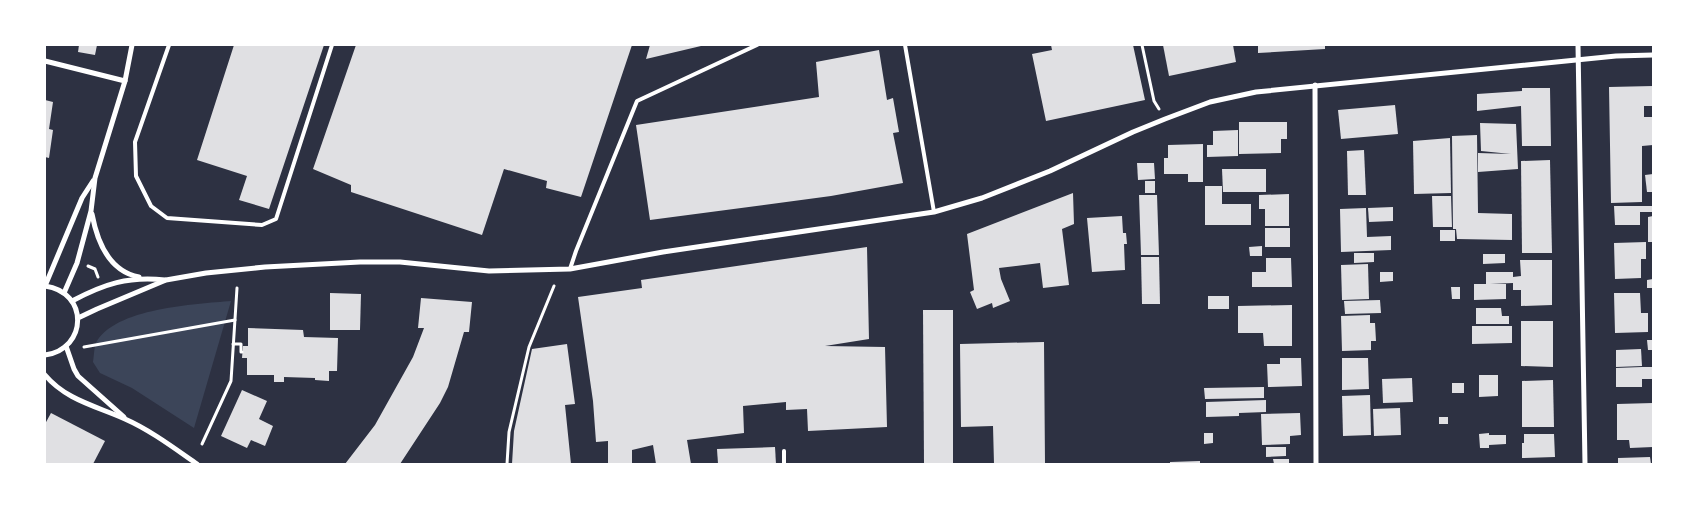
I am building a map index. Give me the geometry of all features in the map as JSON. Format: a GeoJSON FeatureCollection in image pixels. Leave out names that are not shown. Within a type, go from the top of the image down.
{"type":"FeatureCollection","features":[{"type":"Feature","properties":{"kind":"street"},"geometry":{"type":"LineString","coordinates":[[64,293],[77,263],[91,211],[95,178],[124,81],[132,45]]}},
{"type":"Feature","properties":{"kind":"street"},"geometry":{"type":"LineString","coordinates":[[1578,45],[1585,464]]}},
{"type":"Feature","properties":{"kind":"street"},"geometry":{"type":"LineString","coordinates":[[78,318],[166,280],[216,272],[360,262],[400,262],[489,271],[570,269],[663,252],[934,212],[982,198],[1033,178],[1132,132],[1210,102],[1256,92],[1315,85],[1616,56],[1653,55]]}},
{"type":"Feature","properties":{"kind":"street"},"geometry":{"type":"LineString","coordinates":[[45,61],[124,81]]}},
{"type":"Feature","properties":{"kind":"street"},"geometry":{"type":"LineString","coordinates":[[1315,85],[1316,464]]}},
{"type":"Feature","properties":{"kind":"street"},"geometry":{"type":"LineString","coordinates":[[45,355],[60,351],[75,334],[78,318],[72,301],[64,293],[45,286],[82,198],[95,178]]}},
{"type":"Feature","properties":{"kind":"street"},"geometry":{"type":"LineString","coordinates":[[91,211],[97,238],[113,264],[130,275],[166,280]]}},
{"type":"Feature","properties":{"kind":"street"},"geometry":{"type":"LineString","coordinates":[[72,301],[101,286],[144,278]]}},
{"type":"Feature","properties":{"kind":"street"},"geometry":{"type":"LineString","coordinates":[[66,346],[78,376],[126,419]]}},
{"type":"Feature","properties":{"kind":"street"},"geometry":{"type":"LineString","coordinates":[[45,375],[58,388],[79,401],[126,419],[197,464]]}},
{"type":"Feature","properties":{"kind":"lane"},"geometry":{"type":"LineString","coordinates":[[169,45],[135,142],[136,176],[151,206],[167,218],[262,224],[276,219],[332,45]]}},
{"type":"Feature","properties":{"kind":"lane"},"geometry":{"type":"LineString","coordinates":[[570,269],[637,101],[757,45]]}},
{"type":"Feature","properties":{"kind":"lane"},"geometry":{"type":"LineString","coordinates":[[905,45],[934,212]]}},
{"type":"Feature","properties":{"kind":"lane"},"geometry":{"type":"LineString","coordinates":[[784,451],[784,464]]}},
{"type":"Feature","properties":{"kind":"path"},"geometry":{"type":"LineString","coordinates":[[1142,45],[1154,101],[1165,118]]}},
{"type":"Feature","properties":{"kind":"path"},"geometry":{"type":"LineString","coordinates":[[95,269],[100,264]]}},
{"type":"Feature","properties":{"kind":"path"},"geometry":{"type":"LineString","coordinates":[[83,265],[95,269]]}},
{"type":"Feature","properties":{"kind":"path"},"geometry":{"type":"LineString","coordinates":[[95,269],[99,282]]}},
{"type":"Feature","properties":{"kind":"path"},"geometry":{"type":"LineString","coordinates":[[507,464],[509,432],[529,348],[554,286]]}},
{"type":"Feature","properties":{"kind":"path"},"geometry":{"type":"LineString","coordinates":[[202,444],[231,381],[237,288]]}},
{"type":"Feature","properties":{"kind":"path"},"geometry":{"type":"LineString","coordinates":[[84,346],[235,320]]}},
{"type":"Feature","properties":{"kind":"path"},"geometry":{"type":"LineString","coordinates":[[233,344],[241,344],[242,352],[233,352]]}},
{"type":"Feature","properties":{"kind":"shaded area"},"geometry":{"type":"Polygon","coordinates":[[[231,301],[194,428],[132,388],[100,373],[93,362],[96,343],[106,331],[120,322],[137,315],[178,306],[231,301]]]}},
{"type":"Feature","properties":{"kind":"building"},"geometry":{"type":"Polygon","coordinates":[[[79,45],[97,45],[95,55],[78,52],[79,45]]]}},
{"type":"Feature","properties":{"kind":"building"},"geometry":{"type":"Polygon","coordinates":[[[234,45],[324,45],[269,209],[239,200],[247,176],[197,160],[234,45]]]}},
{"type":"Feature","properties":{"kind":"building"},"geometry":{"type":"Polygon","coordinates":[[[356,45],[632,45],[581,197],[546,188],[547,181],[504,169],[482,235],[351,192],[351,185],[313,169],[356,45]]]}},
{"type":"Feature","properties":{"kind":"building"},"geometry":{"type":"Polygon","coordinates":[[[650,45],[701,45],[701,46],[646,59],[650,45]]]}},
{"type":"Feature","properties":{"kind":"building"},"geometry":{"type":"Polygon","coordinates":[[[1051,45],[1133,45],[1145,100],[1046,121],[1032,54],[1052,50],[1051,45]]]}},
{"type":"Feature","properties":{"kind":"building"},"geometry":{"type":"Polygon","coordinates":[[[1163,45],[1233,45],[1236,62],[1169,76],[1163,45]]]}},
{"type":"Feature","properties":{"kind":"building"},"geometry":{"type":"Polygon","coordinates":[[[1258,45],[1325,45],[1325,49],[1258,53],[1258,45]]]}},
{"type":"Feature","properties":{"kind":"building"},"geometry":{"type":"Polygon","coordinates":[[[879,50],[887,100],[893,98],[899,132],[893,133],[903,183],[831,196],[650,220],[636,125],[819,97],[816,62],[879,50]]]}},
{"type":"Feature","properties":{"kind":"building"},"geometry":{"type":"Polygon","coordinates":[[[1653,86],[1653,106],[1644,106],[1644,117],[1653,117],[1653,145],[1642,146],[1642,202],[1611,203],[1609,87],[1653,86]]]}},
{"type":"Feature","properties":{"kind":"building"},"geometry":{"type":"Polygon","coordinates":[[[1522,88],[1550,88],[1551,146],[1522,146],[1521,106],[1477,111],[1477,94],[1522,91],[1522,88]]]}},
{"type":"Feature","properties":{"kind":"building"},"geometry":{"type":"Polygon","coordinates":[[[45,100],[53,102],[49,129],[53,130],[49,158],[45,157],[45,100]]]}},
{"type":"Feature","properties":{"kind":"building"},"geometry":{"type":"Polygon","coordinates":[[[1395,105],[1398,134],[1341,139],[1338,110],[1395,105]]]}},
{"type":"Feature","properties":{"kind":"building"},"geometry":{"type":"Polygon","coordinates":[[[1239,122],[1287,122],[1287,139],[1281,139],[1281,153],[1239,154],[1239,122]]]}},
{"type":"Feature","properties":{"kind":"building"},"geometry":{"type":"Polygon","coordinates":[[[1480,123],[1516,124],[1518,169],[1478,172],[1478,153],[1511,154],[1481,151],[1480,123]]]}},
{"type":"Feature","properties":{"kind":"building"},"geometry":{"type":"Polygon","coordinates":[[[1238,130],[1238,156],[1207,157],[1207,145],[1213,145],[1213,131],[1238,130]]]}},
{"type":"Feature","properties":{"kind":"building"},"geometry":{"type":"Polygon","coordinates":[[[1477,135],[1478,213],[1512,214],[1512,240],[1457,239],[1456,229],[1453,229],[1452,136],[1477,135]]]}},
{"type":"Feature","properties":{"kind":"building"},"geometry":{"type":"Polygon","coordinates":[[[1450,138],[1451,193],[1414,194],[1413,141],[1450,138]]]}},
{"type":"Feature","properties":{"kind":"building"},"geometry":{"type":"Polygon","coordinates":[[[1203,144],[1203,182],[1188,182],[1188,174],[1164,174],[1164,158],[1168,158],[1168,145],[1203,144]]]}},
{"type":"Feature","properties":{"kind":"building"},"geometry":{"type":"Polygon","coordinates":[[[1364,150],[1366,195],[1348,195],[1347,151],[1364,150]]]}},
{"type":"Feature","properties":{"kind":"building"},"geometry":{"type":"Polygon","coordinates":[[[1550,160],[1552,253],[1522,253],[1521,161],[1550,160]]]}},
{"type":"Feature","properties":{"kind":"building"},"geometry":{"type":"Polygon","coordinates":[[[1137,163],[1154,163],[1155,179],[1138,180],[1137,163]]]}},
{"type":"Feature","properties":{"kind":"building"},"geometry":{"type":"Polygon","coordinates":[[[1222,169],[1266,169],[1266,192],[1223,192],[1222,169]]]}},
{"type":"Feature","properties":{"kind":"building"},"geometry":{"type":"Polygon","coordinates":[[[1653,174],[1653,192],[1647,192],[1645,175],[1653,174]]]}},
{"type":"Feature","properties":{"kind":"building"},"geometry":{"type":"Polygon","coordinates":[[[1145,181],[1155,181],[1155,193],[1145,193],[1145,181]]]}},
{"type":"Feature","properties":{"kind":"building"},"geometry":{"type":"Polygon","coordinates":[[[1205,186],[1222,186],[1222,204],[1251,204],[1251,225],[1205,225],[1205,186]]]}},
{"type":"Feature","properties":{"kind":"building"},"geometry":{"type":"Polygon","coordinates":[[[1073,193],[1074,224],[1062,229],[1069,285],[1043,288],[1040,263],[999,268],[1001,279],[1010,301],[993,308],[992,303],[977,309],[970,292],[974,290],[967,234],[1073,193]]]}},
{"type":"Feature","properties":{"kind":"building"},"geometry":{"type":"Polygon","coordinates":[[[1289,194],[1289,226],[1265,226],[1265,209],[1259,209],[1259,195],[1289,194]]]}},
{"type":"Feature","properties":{"kind":"building"},"geometry":{"type":"Polygon","coordinates":[[[1139,195],[1157,195],[1159,255],[1141,255],[1139,195]]]}},
{"type":"Feature","properties":{"kind":"building"},"geometry":{"type":"Polygon","coordinates":[[[1432,196],[1451,196],[1452,227],[1433,227],[1432,196]]]}},
{"type":"Feature","properties":{"kind":"building"},"geometry":{"type":"Polygon","coordinates":[[[1614,206],[1653,206],[1653,212],[1640,212],[1640,225],[1615,225],[1614,206]]]}},
{"type":"Feature","properties":{"kind":"building"},"geometry":{"type":"Polygon","coordinates":[[[1393,207],[1393,221],[1369,222],[1368,208],[1393,207]]]}},
{"type":"Feature","properties":{"kind":"building"},"geometry":{"type":"Polygon","coordinates":[[[1366,208],[1367,237],[1391,236],[1391,250],[1341,252],[1340,209],[1366,208]]]}},
{"type":"Feature","properties":{"kind":"building"},"geometry":{"type":"Polygon","coordinates":[[[1122,216],[1123,233],[1126,233],[1127,244],[1124,244],[1125,270],[1092,272],[1087,218],[1122,216]]]}},
{"type":"Feature","properties":{"kind":"building"},"geometry":{"type":"Polygon","coordinates":[[[1653,216],[1653,242],[1648,242],[1648,217],[1653,216]]]}},
{"type":"Feature","properties":{"kind":"building"},"geometry":{"type":"Polygon","coordinates":[[[1265,228],[1290,228],[1290,247],[1265,247],[1265,228]]]}},
{"type":"Feature","properties":{"kind":"building"},"geometry":{"type":"Polygon","coordinates":[[[1440,230],[1455,230],[1455,241],[1440,241],[1440,230]]]}},
{"type":"Feature","properties":{"kind":"building"},"geometry":{"type":"Polygon","coordinates":[[[1646,242],[1646,259],[1641,259],[1641,278],[1615,279],[1614,243],[1646,242]]]}},
{"type":"Feature","properties":{"kind":"building"},"geometry":{"type":"Polygon","coordinates":[[[1262,246],[1262,256],[1250,256],[1249,247],[1262,246]]]}},
{"type":"Feature","properties":{"kind":"building"},"geometry":{"type":"Polygon","coordinates":[[[867,247],[869,339],[825,346],[885,347],[887,427],[808,431],[807,409],[786,410],[786,402],[743,406],[744,433],[687,440],[691,464],[656,464],[653,445],[632,450],[632,464],[608,464],[608,441],[596,442],[593,401],[578,297],[642,288],[641,280],[867,247]]]}},
{"type":"Feature","properties":{"kind":"building"},"geometry":{"type":"Polygon","coordinates":[[[1354,253],[1374,253],[1374,262],[1354,263],[1354,253]]]}},
{"type":"Feature","properties":{"kind":"building"},"geometry":{"type":"Polygon","coordinates":[[[1483,254],[1505,254],[1505,263],[1483,264],[1483,254]]]}},
{"type":"Feature","properties":{"kind":"building"},"geometry":{"type":"Polygon","coordinates":[[[1141,257],[1159,257],[1160,304],[1142,304],[1141,257]]]}},
{"type":"Feature","properties":{"kind":"building"},"geometry":{"type":"Polygon","coordinates":[[[1266,258],[1291,258],[1292,287],[1252,287],[1252,272],[1266,272],[1266,258]]]}},
{"type":"Feature","properties":{"kind":"building"},"geometry":{"type":"Polygon","coordinates":[[[1520,260],[1552,260],[1552,305],[1521,306],[1521,290],[1513,290],[1513,283],[1490,284],[1506,284],[1506,299],[1474,300],[1474,284],[1486,284],[1486,272],[1513,272],[1513,277],[1521,276],[1520,260]]]}},
{"type":"Feature","properties":{"kind":"building"},"geometry":{"type":"Polygon","coordinates":[[[1368,264],[1369,299],[1342,300],[1341,265],[1368,264]]]}},
{"type":"Feature","properties":{"kind":"building"},"geometry":{"type":"Polygon","coordinates":[[[1380,272],[1393,272],[1393,281],[1380,282],[1380,272]]]}},
{"type":"Feature","properties":{"kind":"building"},"geometry":{"type":"Polygon","coordinates":[[[1653,279],[1653,288],[1647,288],[1647,280],[1653,279]]]}},
{"type":"Feature","properties":{"kind":"building"},"geometry":{"type":"Polygon","coordinates":[[[1451,287],[1460,287],[1460,299],[1452,299],[1451,287]]]}},
{"type":"Feature","properties":{"kind":"building"},"geometry":{"type":"Polygon","coordinates":[[[330,293],[361,294],[360,330],[330,330],[330,293]]]}},
{"type":"Feature","properties":{"kind":"building"},"geometry":{"type":"Polygon","coordinates":[[[1614,293],[1640,293],[1641,313],[1648,313],[1648,332],[1615,333],[1614,293]]]}},
{"type":"Feature","properties":{"kind":"building"},"geometry":{"type":"Polygon","coordinates":[[[1208,296],[1229,296],[1229,309],[1208,309],[1208,296]]]}},
{"type":"Feature","properties":{"kind":"building"},"geometry":{"type":"Polygon","coordinates":[[[421,298],[472,302],[469,332],[464,332],[448,387],[440,403],[400,464],[345,464],[375,425],[413,357],[424,328],[418,328],[421,298]]]}},
{"type":"Feature","properties":{"kind":"building"},"geometry":{"type":"Polygon","coordinates":[[[1380,300],[1381,313],[1345,314],[1344,301],[1380,300]]]}},
{"type":"Feature","properties":{"kind":"building"},"geometry":{"type":"Polygon","coordinates":[[[1292,305],[1292,346],[1264,346],[1263,333],[1238,333],[1238,306],[1292,305]]]}},
{"type":"Feature","properties":{"kind":"building"},"geometry":{"type":"Polygon","coordinates":[[[1476,308],[1501,308],[1502,316],[1509,316],[1509,324],[1476,324],[1476,308]]]}},
{"type":"Feature","properties":{"kind":"building"},"geometry":{"type":"Polygon","coordinates":[[[923,310],[953,310],[953,464],[924,464],[923,310]]]}},
{"type":"Feature","properties":{"kind":"building"},"geometry":{"type":"Polygon","coordinates":[[[1370,315],[1370,323],[1375,323],[1376,341],[1371,341],[1371,350],[1342,351],[1341,316],[1370,315]]]}},
{"type":"Feature","properties":{"kind":"building"},"geometry":{"type":"Polygon","coordinates":[[[1521,321],[1553,321],[1553,367],[1521,366],[1521,321]]]}},
{"type":"Feature","properties":{"kind":"building"},"geometry":{"type":"Polygon","coordinates":[[[1472,326],[1512,326],[1512,343],[1472,344],[1472,326]]]}},
{"type":"Feature","properties":{"kind":"building"},"geometry":{"type":"Polygon","coordinates":[[[248,328],[303,330],[304,337],[338,338],[337,371],[329,371],[329,381],[315,380],[315,378],[284,377],[284,382],[274,382],[274,375],[247,375],[247,358],[242,358],[243,346],[248,346],[248,328]]]}},
{"type":"Feature","properties":{"kind":"building"},"geometry":{"type":"Polygon","coordinates":[[[1647,340],[1653,340],[1653,350],[1648,350],[1647,340]]]}},
{"type":"Feature","properties":{"kind":"building"},"geometry":{"type":"Polygon","coordinates":[[[1044,342],[1045,464],[994,464],[993,426],[961,427],[960,344],[1044,342]]]}},
{"type":"Feature","properties":{"kind":"building"},"geometry":{"type":"Polygon","coordinates":[[[567,344],[575,404],[565,405],[571,464],[512,464],[514,431],[532,349],[567,344]]]}},
{"type":"Feature","properties":{"kind":"building"},"geometry":{"type":"Polygon","coordinates":[[[1641,349],[1642,366],[1616,367],[1616,350],[1641,349]]]}},
{"type":"Feature","properties":{"kind":"building"},"geometry":{"type":"Polygon","coordinates":[[[1280,358],[1301,358],[1302,386],[1268,387],[1267,364],[1280,364],[1280,358]]]}},
{"type":"Feature","properties":{"kind":"building"},"geometry":{"type":"Polygon","coordinates":[[[1342,358],[1368,358],[1369,389],[1342,390],[1342,358]]]}},
{"type":"Feature","properties":{"kind":"building"},"geometry":{"type":"Polygon","coordinates":[[[1653,367],[1653,379],[1642,379],[1642,387],[1616,387],[1616,368],[1653,367]]]}},
{"type":"Feature","properties":{"kind":"building"},"geometry":{"type":"Polygon","coordinates":[[[1479,375],[1498,375],[1498,396],[1479,397],[1479,375]]]}},
{"type":"Feature","properties":{"kind":"building"},"geometry":{"type":"Polygon","coordinates":[[[1412,378],[1413,402],[1383,403],[1382,379],[1412,378]]]}},
{"type":"Feature","properties":{"kind":"building"},"geometry":{"type":"Polygon","coordinates":[[[1553,380],[1554,427],[1522,427],[1522,381],[1553,380]]]}},
{"type":"Feature","properties":{"kind":"building"},"geometry":{"type":"Polygon","coordinates":[[[1452,383],[1464,383],[1464,393],[1452,393],[1452,383]]]}},
{"type":"Feature","properties":{"kind":"building"},"geometry":{"type":"Polygon","coordinates":[[[1264,387],[1264,398],[1205,399],[1204,388],[1264,387]]]}},
{"type":"Feature","properties":{"kind":"building"},"geometry":{"type":"Polygon","coordinates":[[[242,390],[267,401],[259,419],[273,426],[265,446],[251,440],[247,448],[221,436],[242,390]]]}},
{"type":"Feature","properties":{"kind":"building"},"geometry":{"type":"Polygon","coordinates":[[[1370,395],[1371,435],[1343,436],[1342,396],[1370,395]]]}},
{"type":"Feature","properties":{"kind":"building"},"geometry":{"type":"Polygon","coordinates":[[[1266,400],[1266,412],[1239,413],[1239,416],[1206,417],[1206,402],[1266,400]]]}},
{"type":"Feature","properties":{"kind":"building"},"geometry":{"type":"Polygon","coordinates":[[[1653,403],[1653,447],[1630,448],[1629,440],[1617,440],[1617,404],[1653,403]]]}},
{"type":"Feature","properties":{"kind":"building"},"geometry":{"type":"Polygon","coordinates":[[[1400,408],[1401,435],[1374,436],[1373,409],[1400,408]]]}},
{"type":"Feature","properties":{"kind":"building"},"geometry":{"type":"Polygon","coordinates":[[[51,413],[105,441],[93,464],[45,464],[45,424],[51,413]]]}},
{"type":"Feature","properties":{"kind":"building"},"geometry":{"type":"Polygon","coordinates":[[[1300,413],[1301,435],[1290,436],[1290,444],[1262,445],[1261,414],[1300,413]]]}},
{"type":"Feature","properties":{"kind":"building"},"geometry":{"type":"Polygon","coordinates":[[[1439,417],[1448,417],[1448,424],[1439,424],[1439,417]]]}},
{"type":"Feature","properties":{"kind":"building"},"geometry":{"type":"Polygon","coordinates":[[[1204,433],[1213,433],[1213,443],[1204,444],[1204,433]]]}},
{"type":"Feature","properties":{"kind":"building"},"geometry":{"type":"Polygon","coordinates":[[[1489,433],[1489,435],[1506,435],[1506,444],[1489,445],[1489,448],[1480,448],[1479,434],[1489,433]]]}},
{"type":"Feature","properties":{"kind":"building"},"geometry":{"type":"Polygon","coordinates":[[[1524,434],[1554,434],[1555,457],[1522,458],[1524,434]]]}},
{"type":"Feature","properties":{"kind":"building"},"geometry":{"type":"Polygon","coordinates":[[[775,447],[776,464],[718,464],[717,449],[775,447]]]}},
{"type":"Feature","properties":{"kind":"building"},"geometry":{"type":"Polygon","coordinates":[[[1266,447],[1286,447],[1286,456],[1266,457],[1266,447]]]}},
{"type":"Feature","properties":{"kind":"building"},"geometry":{"type":"Polygon","coordinates":[[[1650,457],[1651,464],[1618,464],[1618,458],[1650,457]]]}},
{"type":"Feature","properties":{"kind":"building"},"geometry":{"type":"Polygon","coordinates":[[[1273,459],[1289,459],[1289,464],[1274,464],[1273,459]]]}},
{"type":"Feature","properties":{"kind":"building"},"geometry":{"type":"Polygon","coordinates":[[[1200,461],[1200,464],[1170,464],[1170,462],[1200,461]]]}}]}
